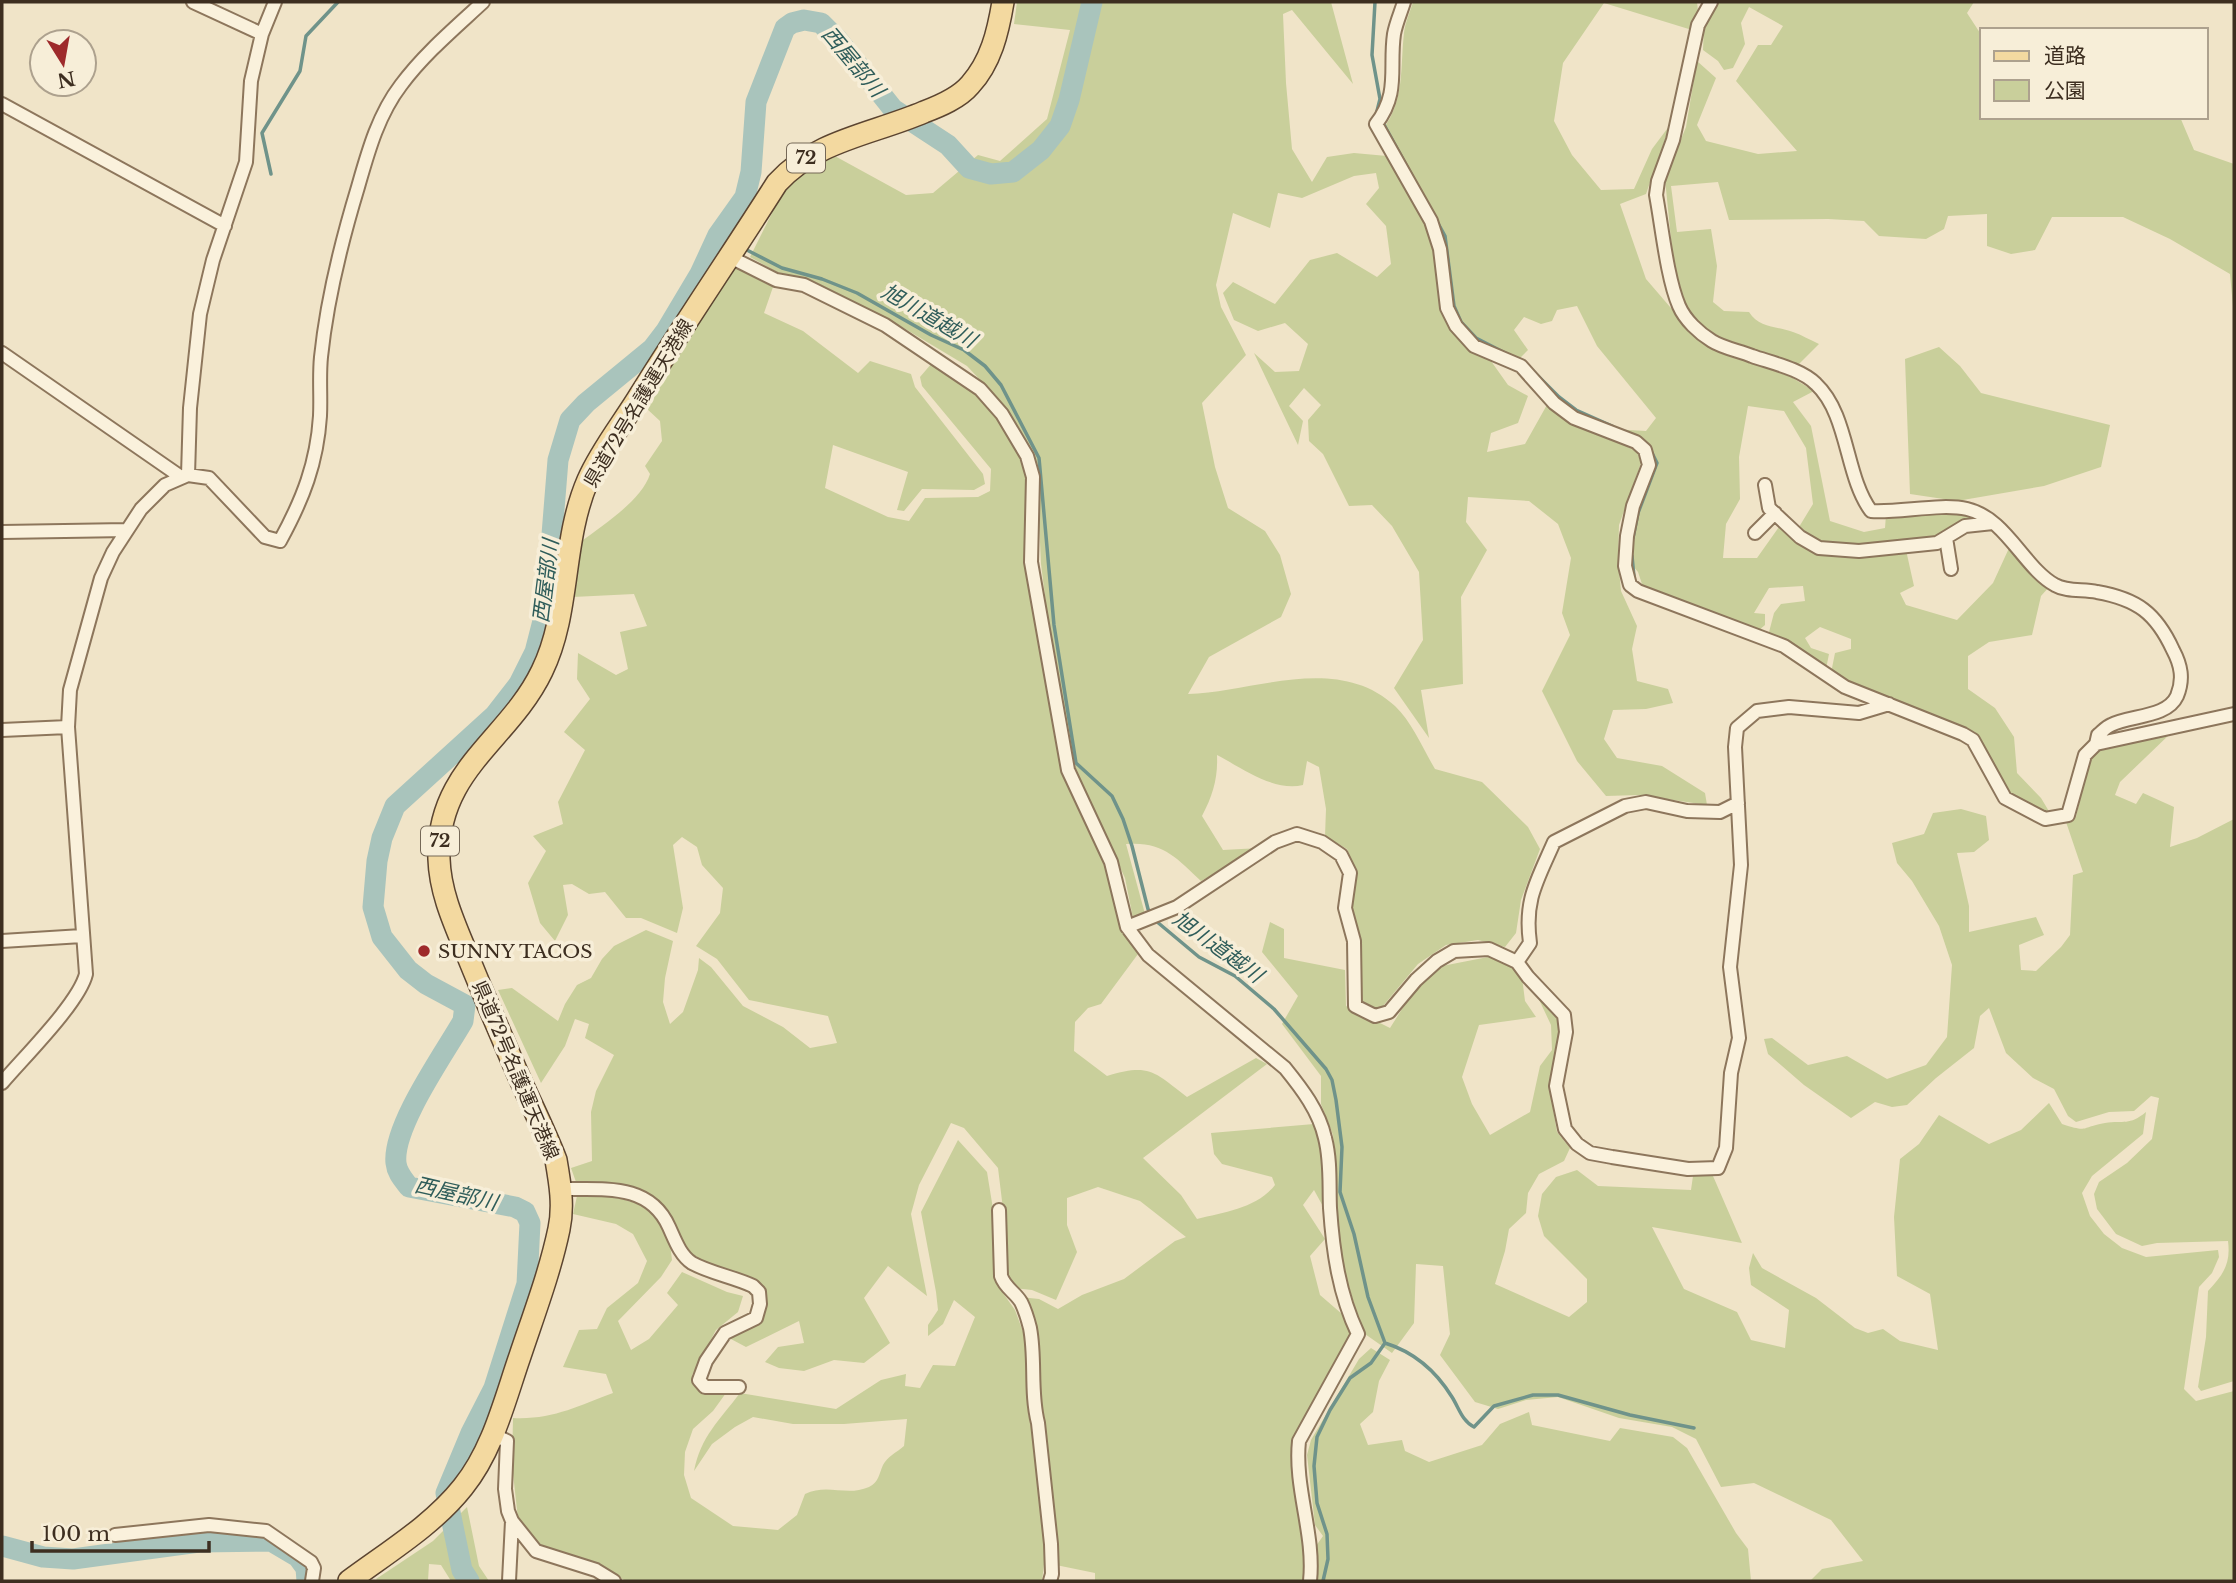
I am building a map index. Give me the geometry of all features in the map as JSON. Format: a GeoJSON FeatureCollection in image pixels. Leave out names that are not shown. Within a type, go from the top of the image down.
{"type":"FeatureCollection","features":[{"type":"Feature","properties":{"kind":"main road","name":"県道72号名護運天港線"},"geometry":{"type":"LineString","coordinates":[[359,1579],[426,1523],[457,1494],[471,1476],[492,1434],[536,1306],[559,1228],[561,1188],[556,1160],[447,903],[439,859],[440,833],[457,785],[474,759],[517,709],[544,669],[558,625],[570,537],[589,477],[777,183],[803,160],[830,145],[944,104],[969,87],[983,68],[994,45],[1003,2]]}},
{"type":"Feature","properties":{"kind":"street"},"geometry":{"type":"LineString","coordinates":[[193,2],[262,34]]}},
{"type":"Feature","properties":{"kind":"street"},"geometry":{"type":"LineString","coordinates":[[185,476],[200,314],[213,260],[246,162],[251,81],[262,34],[275,2]]}},
{"type":"Feature","properties":{"kind":"street"},"geometry":{"type":"LineString","coordinates":[[2,1083],[72,1001],[83,985],[86,974],[68,727],[70,690],[101,578],[113,552],[141,509],[165,485],[185,476],[209,478],[265,537],[281,541],[309,483],[316,452],[321,360],[329,293],[370,145],[387,106],[417,64],[483,2]]}},
{"type":"Feature","properties":{"kind":"street"},"geometry":{"type":"LineString","coordinates":[[1404,2],[1394,33],[1394,85],[1385,112],[1376,124],[1431,221],[1440,249],[1447,308],[1456,326],[1474,346],[1521,366],[1554,403],[1574,418],[1636,442],[1645,450],[1649,465],[1633,506],[1627,536],[1625,566],[1630,585],[1638,591],[1784,646],[1845,687],[1963,734],[1973,740],[2005,799],[2045,820],[2068,815],[2085,755],[2096,744],[2234,714]]}},
{"type":"Feature","properties":{"kind":"street"},"geometry":{"type":"LineString","coordinates":[[1711,2],[1699,25],[1673,140],[1658,181],[1656,195],[1680,307],[1690,322],[1713,342],[1793,371],[1815,382],[1828,398],[1864,503],[1871,511],[1892,513],[1923,508],[1966,509],[1993,523],[2056,586],[2096,592],[2136,603],[2154,616],[2176,656],[2182,673],[2177,696],[2169,707],[2110,725],[2098,735],[2096,744]]}},
{"type":"Feature","properties":{"kind":"street"},"geometry":{"type":"LineString","coordinates":[[2,104],[225,226]]}},
{"type":"Feature","properties":{"kind":"street"},"geometry":{"type":"LineString","coordinates":[[735,246],[776,279],[804,285],[885,325],[980,389],[1002,414],[1027,456],[1033,477],[1031,562],[1068,770],[1111,862],[1127,927],[1149,955],[1285,1068],[1315,1111],[1325,1138],[1335,1259],[1345,1307],[1358,1334],[1299,1441],[1297,1461],[1307,1518],[1310,1581]]}},
{"type":"Feature","properties":{"kind":"street"},"geometry":{"type":"LineString","coordinates":[[2,353],[185,476]]}},
{"type":"Feature","properties":{"kind":"street"},"geometry":{"type":"LineString","coordinates":[[1765,485],[1769,508],[1800,537],[1819,548],[1860,551],[1937,543],[1965,526],[1993,523]]}},
{"type":"Feature","properties":{"kind":"street"},"geometry":{"type":"LineString","coordinates":[[1755,533],[1774,513]]}},
{"type":"Feature","properties":{"kind":"street"},"geometry":{"type":"LineString","coordinates":[[2,532],[127,530]]}},
{"type":"Feature","properties":{"kind":"street"},"geometry":{"type":"LineString","coordinates":[[1945,538],[1951,569]]}},
{"type":"Feature","properties":{"kind":"street"},"geometry":{"type":"LineString","coordinates":[[1127,927],[1177,907],[1275,842],[1297,834],[1322,842],[1341,855],[1350,873],[1345,908],[1354,941],[1354,1006],[1375,1016],[1389,1012],[1416,980],[1437,961],[1454,951],[1489,948],[1517,962],[1564,1015],[1566,1032],[1556,1086],[1565,1129],[1577,1144],[1590,1153],[1604,1156],[1688,1169],[1718,1168],[1726,1148],[1731,1073],[1739,1038],[1730,967],[1741,865],[1735,747],[1737,728],[1757,711],[1789,707],[1859,713],[1889,704]]}},
{"type":"Feature","properties":{"kind":"street"},"geometry":{"type":"LineString","coordinates":[[2,730],[68,727]]}},
{"type":"Feature","properties":{"kind":"street"},"geometry":{"type":"LineString","coordinates":[[1517,962],[1530,943],[1527,919],[1529,904],[1554,842],[1625,806],[1646,802],[1687,811],[1720,812],[1738,803]]}},
{"type":"Feature","properties":{"kind":"street"},"geometry":{"type":"LineString","coordinates":[[2,941],[82,936]]}},
{"type":"Feature","properties":{"kind":"street"},"geometry":{"type":"LineString","coordinates":[[561,1188],[622,1190],[639,1196],[658,1208],[681,1252],[692,1263],[753,1286],[759,1292],[760,1304],[756,1318],[725,1333],[706,1361],[699,1380],[705,1387],[739,1387]]}},
{"type":"Feature","properties":{"kind":"street"},"geometry":{"type":"LineString","coordinates":[[999,1210],[1001,1276],[1003,1284],[1020,1300],[1029,1325],[1034,1357],[1034,1409],[1038,1423],[1051,1544],[1050,1581]]}},
{"type":"Feature","properties":{"kind":"street"},"geometry":{"type":"LineString","coordinates":[[492,1434],[508,1441],[505,1489],[512,1521],[509,1581]]}},
{"type":"Feature","properties":{"kind":"street"},"geometry":{"type":"LineString","coordinates":[[512,1521],[536,1551],[596,1570],[614,1581]]}},
{"type":"Feature","properties":{"kind":"street"},"geometry":{"type":"LineString","coordinates":[[115,1535],[209,1525],[266,1531],[311,1562],[314,1568],[312,1581]]}},
{"type":"Feature","properties":{"kind":"green space"},"geometry":{"type":"Polygon","coordinates":[[[1017,2],[1331,2],[1353,84],[1292,10],[1283,14],[1292,149],[1312,182],[1327,157],[1354,153],[1387,156],[1424,217],[1435,249],[1442,308],[1449,326],[1467,348],[1491,361],[1508,385],[1528,396],[1518,423],[1491,433],[1487,452],[1525,444],[1548,403],[1637,452],[1641,463],[1619,525],[1621,591],[1637,626],[1632,649],[1637,681],[1668,689],[1673,703],[1646,709],[1613,710],[1604,739],[1617,758],[1662,766],[1705,793],[1707,805],[1639,795],[1606,796],[1577,761],[1542,691],[1570,635],[1562,613],[1571,558],[1558,524],[1529,501],[1468,497],[1466,522],[1487,550],[1461,597],[1463,684],[1421,690],[1429,738],[1394,688],[1423,640],[1419,572],[1392,526],[1372,505],[1349,506],[1323,454],[1309,441],[1308,420],[1321,405],[1304,388],[1289,406],[1303,421],[1298,445],[1254,353],[1275,372],[1299,371],[1308,344],[1285,323],[1258,331],[1234,320],[1223,293],[1233,282],[1275,304],[1310,260],[1337,253],[1377,277],[1391,264],[1386,226],[1366,204],[1379,188],[1376,173],[1354,176],[1302,198],[1278,193],[1270,228],[1233,213],[1216,285],[1221,307],[1246,355],[1202,403],[1215,467],[1228,508],[1265,531],[1280,555],[1291,594],[1281,617],[1209,657],[1188,694],[1294,679],[1321,678],[1347,681],[1372,690],[1401,712],[1435,769],[1482,782],[1528,827],[1540,849],[1521,900],[1516,933],[1505,947],[1478,940],[1446,945],[1418,964],[1383,1006],[1373,1009],[1359,1002],[1350,906],[1355,871],[1347,849],[1325,836],[1326,809],[1319,767],[1307,761],[1303,785],[1292,786],[1258,778],[1217,755],[1214,786],[1202,816],[1223,850],[1260,848],[1201,881],[1168,852],[1149,845],[1126,844],[1145,914],[1133,918],[1125,878],[1076,772],[1051,644],[1041,564],[1037,476],[1033,453],[999,400],[967,366],[887,318],[815,282],[777,272],[750,257],[786,185],[833,155],[906,195],[933,193],[978,155],[1000,161],[1047,119],[1070,30],[1014,24],[1017,2]]]}},
{"type":"Feature","properties":{"kind":"green space"},"geometry":{"type":"Polygon","coordinates":[[[1413,2],[1697,2],[1698,11],[1692,30],[1604,3],[1563,63],[1554,121],[1572,155],[1601,190],[1634,189],[1652,149],[1670,125],[1646,194],[1620,204],[1646,279],[1695,336],[1726,353],[1791,377],[1814,391],[1793,402],[1811,426],[1830,521],[1864,532],[1885,528],[1886,515],[1962,512],[1984,520],[1936,538],[1868,546],[1823,545],[1813,541],[1799,527],[1813,504],[1806,448],[1784,411],[1748,406],[1739,457],[1740,499],[1726,524],[1723,558],[1757,558],[1781,524],[1818,552],[1906,550],[1914,586],[1900,593],[1906,605],[1957,620],[1993,583],[2010,546],[2049,587],[2041,596],[2032,635],[1989,642],[1968,656],[1968,689],[1995,708],[2014,737],[2017,773],[2041,798],[2050,813],[2027,805],[2009,794],[1975,732],[1848,683],[1831,673],[1835,653],[1851,649],[1851,639],[1820,627],[1805,638],[1811,648],[1829,654],[1826,669],[1768,636],[1774,613],[1781,604],[1805,601],[1803,586],[1769,588],[1754,613],[1765,614],[1765,625],[1758,631],[1644,590],[1638,572],[1628,560],[1648,450],[1611,429],[1646,431],[1656,418],[1597,346],[1577,306],[1557,310],[1552,321],[1541,324],[1524,317],[1514,330],[1528,350],[1516,362],[1476,345],[1459,325],[1451,306],[1442,248],[1383,129],[1398,95],[1405,29],[1413,2]]]}},
{"type":"Feature","properties":{"kind":"green space"},"geometry":{"type":"Polygon","coordinates":[[[1718,2],[1974,2],[1967,13],[1980,33],[1980,119],[2181,119],[2194,150],[2234,164],[2234,317],[2230,274],[2170,239],[2123,217],[2052,217],[2035,250],[2011,254],[1987,246],[1987,214],[1948,216],[1944,229],[1926,239],[1879,236],[1864,221],[1729,220],[1718,182],[1671,186],[1677,232],[1711,229],[1717,266],[1713,302],[1724,311],[1749,312],[1763,324],[1793,332],[1819,344],[1798,365],[1719,338],[1695,320],[1683,303],[1672,249],[1665,179],[1686,127],[1697,61],[1716,78],[1697,125],[1706,141],[1758,154],[1797,151],[1736,81],[1758,45],[1771,45],[1783,26],[1749,7],[1741,23],[1745,44],[1733,68],[1724,70],[1718,61],[1703,50],[1704,26],[1718,2]]]}},
{"type":"Feature","properties":{"kind":"green space"},"geometry":{"type":"Polygon","coordinates":[[[731,265],[773,287],[764,313],[803,331],[858,373],[870,361],[911,374],[915,387],[983,474],[985,484],[974,490],[922,489],[904,511],[897,510],[908,472],[833,445],[825,488],[888,517],[909,521],[925,498],[978,497],[990,491],[991,469],[922,386],[920,377],[932,363],[983,400],[1000,420],[1020,457],[1030,482],[1044,668],[1064,778],[1093,835],[1108,873],[1122,929],[1138,954],[1101,1004],[1088,1008],[1075,1022],[1074,1051],[1107,1076],[1133,1070],[1151,1072],[1187,1097],[1256,1058],[1267,1064],[1143,1158],[1181,1195],[1197,1219],[1250,1204],[1268,1193],[1275,1185],[1272,1177],[1222,1164],[1214,1154],[1211,1133],[1314,1124],[1323,1151],[1325,1210],[1314,1190],[1303,1205],[1325,1239],[1310,1256],[1320,1295],[1342,1314],[1351,1332],[1293,1439],[1292,1460],[1303,1524],[1305,1581],[1095,1581],[1095,1573],[1056,1565],[1044,1448],[1038,1351],[1032,1325],[1020,1297],[1039,1299],[1058,1309],[1082,1295],[1124,1279],[1175,1241],[1186,1237],[1140,1201],[1098,1187],[1067,1198],[1067,1225],[1077,1252],[1056,1300],[1032,1290],[1013,1288],[1008,1281],[1003,1252],[1003,1209],[998,1168],[964,1128],[951,1123],[919,1185],[911,1214],[927,1296],[888,1266],[864,1298],[890,1343],[864,1363],[834,1360],[804,1371],[779,1368],[765,1362],[778,1347],[804,1343],[799,1321],[746,1347],[729,1338],[764,1304],[762,1285],[696,1259],[685,1249],[664,1207],[640,1190],[576,1182],[571,1168],[592,1161],[591,1112],[596,1091],[614,1055],[585,1038],[589,1024],[575,1019],[565,1046],[541,1083],[498,990],[512,988],[558,1021],[577,985],[591,978],[602,959],[614,946],[646,930],[673,941],[663,1002],[670,1024],[683,1012],[698,970],[699,958],[711,967],[743,1006],[783,1027],[810,1048],[837,1043],[828,1016],[749,1000],[717,959],[696,946],[720,913],[723,888],[702,865],[697,847],[682,837],[673,845],[683,908],[677,933],[641,918],[626,918],[605,892],[589,894],[572,884],[563,885],[568,915],[555,941],[540,923],[528,883],[546,851],[533,836],[563,824],[558,802],[585,750],[564,732],[590,699],[577,679],[578,653],[616,675],[628,669],[620,632],[647,626],[634,594],[573,597],[582,541],[621,511],[646,484],[650,474],[645,466],[662,441],[660,421],[646,408],[731,265]]]}},
{"type":"Feature","properties":{"kind":"green space"},"geometry":{"type":"Polygon","coordinates":[[[1939,347],[1960,366],[1981,393],[2110,425],[2101,467],[2044,486],[1957,501],[1910,494],[1905,359],[1939,347]]]}},
{"type":"Feature","properties":{"kind":"green space"},"geometry":{"type":"Polygon","coordinates":[[[2171,733],[2120,782],[2115,795],[2136,804],[2143,793],[2174,807],[2170,847],[2197,838],[2234,819],[2234,1381],[2201,1391],[2198,1387],[2206,1337],[2208,1291],[2225,1269],[2228,1241],[2157,1243],[2142,1246],[2116,1234],[2097,1209],[2094,1194],[2099,1182],[2127,1163],[2152,1139],[2159,1098],[2151,1096],[2134,1111],[2109,1112],[2076,1122],[2068,1116],[2054,1089],[2033,1078],[2006,1053],[1989,1008],[1980,1016],[1974,1048],[1907,1105],[1892,1107],[1875,1102],[1851,1118],[1804,1085],[1768,1054],[1764,1039],[1772,1038],[1808,1065],[1847,1056],[1887,1079],[1926,1065],[1947,1037],[1952,965],[1939,926],[1912,881],[1897,863],[1892,843],[1924,834],[1933,813],[1961,809],[1986,816],[1989,840],[1974,852],[1957,853],[1969,906],[1969,932],[2036,917],[2044,935],[2019,945],[2021,970],[2036,971],[2070,935],[2073,875],[2083,872],[2066,822],[2076,817],[2090,758],[2098,751],[2171,733]]]}},
{"type":"Feature","properties":{"kind":"green space"},"geometry":{"type":"Polygon","coordinates":[[[1270,922],[1284,929],[1284,958],[1345,970],[1346,1006],[1390,1028],[1416,987],[1437,967],[1488,957],[1507,962],[1522,977],[1525,1001],[1536,1017],[1479,1025],[1462,1077],[1472,1104],[1490,1135],[1530,1112],[1540,1066],[1552,1050],[1551,1025],[1535,991],[1560,1019],[1549,1086],[1557,1132],[1570,1148],[1564,1161],[1539,1174],[1528,1193],[1526,1213],[1509,1229],[1495,1284],[1569,1317],[1587,1302],[1587,1279],[1544,1236],[1538,1216],[1542,1194],[1556,1177],[1577,1170],[1598,1186],[1691,1190],[1693,1176],[1713,1176],[1742,1243],[1652,1227],[1684,1289],[1737,1312],[1751,1340],[1785,1348],[1789,1310],[1751,1285],[1749,1268],[1753,1253],[1762,1268],[1816,1298],[1855,1328],[1868,1333],[1883,1329],[1900,1341],[1938,1350],[1930,1294],[1897,1276],[1894,1217],[1900,1159],[1919,1144],[1939,1115],[1989,1144],[2021,1130],[2049,1103],[2062,1124],[2081,1129],[2105,1123],[2131,1121],[2146,1112],[2143,1134],[2092,1176],[2082,1193],[2090,1216],[2104,1234],[2122,1248],[2146,1257],[2218,1250],[2219,1257],[2212,1273],[2199,1287],[2184,1389],[2196,1401],[2234,1391],[2234,1581],[1810,1581],[1822,1569],[1863,1561],[1831,1520],[1754,1483],[1721,1487],[1696,1439],[1672,1427],[1619,1418],[1558,1397],[1526,1400],[1498,1409],[1475,1402],[1440,1355],[1450,1334],[1443,1266],[1416,1264],[1414,1323],[1392,1353],[1365,1334],[1344,1270],[1333,1135],[1321,1104],[1321,1076],[1282,1024],[1298,996],[1262,952],[1270,922]]]}},
{"type":"Feature","properties":{"kind":"green space"},"geometry":{"type":"Polygon","coordinates":[[[958,1140],[987,1172],[993,1209],[995,1277],[1015,1310],[1026,1340],[1029,1362],[1028,1414],[1033,1426],[1045,1556],[1042,1581],[626,1581],[603,1568],[539,1546],[518,1519],[512,1464],[513,1418],[553,1414],[613,1393],[606,1374],[563,1367],[579,1330],[597,1329],[607,1308],[638,1283],[647,1261],[633,1234],[616,1224],[573,1214],[577,1196],[612,1196],[651,1209],[669,1235],[672,1260],[661,1277],[618,1321],[631,1350],[649,1339],[678,1305],[667,1293],[682,1272],[727,1292],[743,1296],[738,1312],[716,1330],[692,1375],[693,1385],[703,1393],[726,1393],[713,1411],[693,1429],[685,1452],[684,1475],[691,1498],[733,1526],[778,1530],[797,1515],[805,1494],[821,1490],[861,1490],[875,1483],[885,1462],[904,1446],[907,1419],[844,1424],[793,1424],[753,1417],[712,1444],[694,1471],[701,1448],[740,1393],[836,1409],[881,1380],[906,1374],[905,1386],[920,1388],[933,1365],[955,1366],[975,1317],[954,1300],[943,1324],[928,1336],[928,1325],[938,1310],[921,1212],[958,1140]]]}},
{"type":"Feature","properties":{"kind":"green space"},"geometry":{"type":"Polygon","coordinates":[[[1371,1348],[1390,1360],[1379,1381],[1373,1412],[1360,1424],[1368,1445],[1402,1440],[1405,1451],[1429,1462],[1482,1445],[1500,1424],[1529,1412],[1532,1425],[1610,1441],[1620,1428],[1673,1437],[1687,1448],[1748,1549],[1751,1581],[1316,1581],[1316,1546],[1323,1536],[1315,1525],[1307,1455],[1311,1440],[1359,1359],[1371,1348]]]}},
{"type":"Feature","properties":{"kind":"green space"},"geometry":{"type":"Polygon","coordinates":[[[467,1507],[479,1566],[489,1581],[451,1581],[441,1565],[429,1564],[428,1581],[376,1579],[433,1541],[467,1507]]]}},
{"type":"Feature","properties":{"kind":"waterway"},"geometry":{"type":"LineString","coordinates":[[271,174],[262,133],[300,71],[306,36],[338,2]]}},
{"type":"Feature","properties":{"kind":"waterway","name":"西屋部川"},"geometry":{"type":"LineString","coordinates":[[469,1581],[462,1570],[446,1493],[471,1433],[494,1388],[527,1284],[530,1223],[525,1212],[515,1207],[409,1187],[398,1170],[397,1148],[402,1130],[421,1091],[463,1021],[465,1005],[426,984],[408,970],[382,937],[373,907],[382,838],[395,806],[495,715],[519,684],[535,652],[546,609],[558,460],[570,420],[586,403],[653,348],[700,274],[718,235],[745,197],[751,172],[756,102],[785,28],[804,20],[821,23],[838,40],[893,109],[948,145],[969,168],[991,174],[1013,172],[1041,150],[1060,126],[1069,100],[1092,2]]}},
{"type":"Feature","properties":{"kind":"waterway"},"geometry":{"type":"LineString","coordinates":[[1375,2],[1372,55],[1380,99],[1377,111],[1379,115]]}},
{"type":"Feature","properties":{"kind":"waterway"},"geometry":{"type":"LineString","coordinates":[[1382,121],[1445,236],[1454,306],[1461,322],[1476,338],[1507,354]]}},
{"type":"Feature","properties":{"kind":"waterway","name":"旭川道越川"},"geometry":{"type":"LineString","coordinates":[[718,235],[730,241]]}},
{"type":"Feature","properties":{"kind":"waterway","name":"旭川道越川"},"geometry":{"type":"LineString","coordinates":[[743,248],[782,268],[822,279],[857,293],[931,335],[964,350],[985,366],[1001,385],[1039,458],[1054,625],[1076,763],[1112,796],[1132,846],[1148,909],[1156,921],[1199,957],[1235,976],[1274,1009],[1326,1069],[1332,1080],[1342,1147],[1340,1192],[1354,1234],[1368,1297],[1385,1343],[1371,1363],[1350,1378],[1317,1437],[1314,1466],[1317,1503],[1327,1534],[1328,1559],[1323,1581]]}},
{"type":"Feature","properties":{"kind":"waterway"},"geometry":{"type":"LineString","coordinates":[[1531,369],[1576,410],[1612,426]]}},
{"type":"Feature","properties":{"kind":"waterway"},"geometry":{"type":"LineString","coordinates":[[1633,538],[1638,513],[1657,463],[1649,447]]}},
{"type":"Feature","properties":{"kind":"waterway"},"geometry":{"type":"LineString","coordinates":[[1632,556],[1634,577]]}},
{"type":"Feature","properties":{"kind":"waterway"},"geometry":{"type":"LineString","coordinates":[[1385,1343],[1415,1357],[1431,1371],[1446,1388],[1464,1418],[1474,1427],[1494,1406],[1533,1395],[1558,1395],[1630,1415],[1694,1428]]}},
{"type":"Feature","properties":{"kind":"waterway","name":"西屋部川"},"geometry":{"type":"LineString","coordinates":[[2,1546],[43,1557],[73,1559],[199,1542],[271,1541],[298,1557],[306,1568],[307,1581]]}},
{"type":"Feature","properties":{"kind":"place","name":"SUNNY TACOS"},"geometry":{"type":"Point","coordinates":[424,951]}}]}
